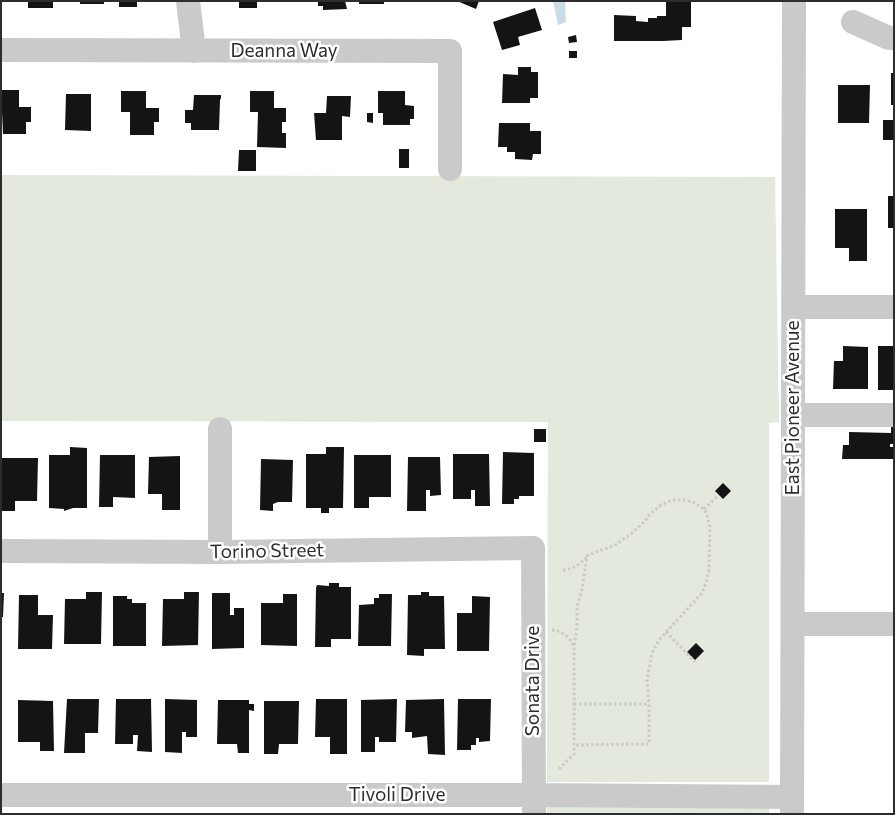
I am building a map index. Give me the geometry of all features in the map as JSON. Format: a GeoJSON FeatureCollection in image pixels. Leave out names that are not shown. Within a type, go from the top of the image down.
{"type":"FeatureCollection","features":[{"type":"Feature","properties":{"kind":"street"},"geometry":{"type":"LineString","coordinates":[[188,1],[194,51]]}},
{"type":"Feature","properties":{"kind":"street","name":"East Pioneer Avenue"},"geometry":{"type":"LineString","coordinates":[[792,806],[794,1]]}},
{"type":"Feature","properties":{"kind":"street"},"geometry":{"type":"LineString","coordinates":[[853,22],[889,38],[894,38]]}},
{"type":"Feature","properties":{"kind":"street","name":"Deanna Way"},"geometry":{"type":"LineString","coordinates":[[1,50],[450,51],[450,169]]}},
{"type":"Feature","properties":{"kind":"street"},"geometry":{"type":"LineString","coordinates":[[794,307],[894,307]]}},
{"type":"Feature","properties":{"kind":"street"},"geometry":{"type":"LineString","coordinates":[[793,415],[894,415]]}},
{"type":"Feature","properties":{"kind":"street"},"geometry":{"type":"LineString","coordinates":[[220,429],[220,552]]}},
{"type":"Feature","properties":{"kind":"street","name":"Torino Street"},"geometry":{"type":"LineString","coordinates":[[1,551],[220,552],[533,548]]}},
{"type":"Feature","properties":{"kind":"street","name":"Sonata Drive"},"geometry":{"type":"LineString","coordinates":[[533,548],[534,804]]}},
{"type":"Feature","properties":{"kind":"street"},"geometry":{"type":"LineString","coordinates":[[793,624],[894,624]]}},
{"type":"Feature","properties":{"kind":"street","name":"Tivoli Drive"},"geometry":{"type":"LineString","coordinates":[[1,795],[534,804],[792,806]]}},
{"type":"Feature","properties":{"kind":"path"},"geometry":{"type":"LineString","coordinates":[[704,509],[718,496]]}},
{"type":"Feature","properties":{"kind":"path"},"geometry":{"type":"LineString","coordinates":[[562,570],[572,569],[580,565],[587,556],[614,546],[632,533],[661,505],[672,500],[693,502],[704,509],[707,514],[710,527],[709,569],[702,593],[659,640],[652,653],[648,680],[649,744],[575,745]]}},
{"type":"Feature","properties":{"kind":"path"},"geometry":{"type":"LineString","coordinates":[[559,769],[574,754],[574,647],[577,607],[587,556]]}},
{"type":"Feature","properties":{"kind":"path"},"geometry":{"type":"LineString","coordinates":[[556,630],[563,633],[574,647]]}},
{"type":"Feature","properties":{"kind":"path"},"geometry":{"type":"LineString","coordinates":[[666,632],[695,662]]}},
{"type":"Feature","properties":{"kind":"path"},"geometry":{"type":"LineString","coordinates":[[574,704],[649,704]]}},
{"type":"Feature","properties":{"kind":"shaded area"},"geometry":{"type":"Polygon","coordinates":[[[1,175],[775,177],[779,422],[769,423],[769,782],[547,782],[548,422],[1,421],[1,175]]]}},
{"type":"Feature","properties":{"kind":"shaded area"},"geometry":{"type":"Polygon","coordinates":[[[547,804],[769,805],[769,814],[547,814],[547,804]]]}},
{"type":"Feature","properties":{"kind":"water"},"geometry":{"type":"Polygon","coordinates":[[[553,1],[565,1],[566,22],[558,25],[553,1]]]}},
{"type":"Feature","properties":{"kind":"building"},"geometry":{"type":"Polygon","coordinates":[[[28,1],[53,1],[53,8],[28,8],[28,1]]]}},
{"type":"Feature","properties":{"kind":"building"},"geometry":{"type":"Polygon","coordinates":[[[80,1],[104,1],[104,4],[80,4],[80,1]]]}},
{"type":"Feature","properties":{"kind":"building"},"geometry":{"type":"Polygon","coordinates":[[[119,1],[137,1],[137,7],[119,7],[119,1]]]}},
{"type":"Feature","properties":{"kind":"building"},"geometry":{"type":"Polygon","coordinates":[[[239,1],[257,1],[257,8],[239,8],[239,1]]]}},
{"type":"Feature","properties":{"kind":"building"},"geometry":{"type":"Polygon","coordinates":[[[318,1],[345,1],[347,9],[323,10],[323,6],[318,6],[318,1]]]}},
{"type":"Feature","properties":{"kind":"building"},"geometry":{"type":"Polygon","coordinates":[[[359,1],[384,1],[384,4],[359,4],[359,1]]]}},
{"type":"Feature","properties":{"kind":"building"},"geometry":{"type":"Polygon","coordinates":[[[457,1],[479,1],[476,9],[457,1]]]}},
{"type":"Feature","properties":{"kind":"building"},"geometry":{"type":"Polygon","coordinates":[[[666,1],[691,1],[691,27],[682,27],[682,40],[614,41],[614,15],[636,16],[636,21],[648,22],[648,18],[666,16],[666,1]]]}},
{"type":"Feature","properties":{"kind":"building"},"geometry":{"type":"Polygon","coordinates":[[[535,8],[542,30],[518,37],[520,45],[502,50],[493,22],[535,8]]]}},
{"type":"Feature","properties":{"kind":"building"},"geometry":{"type":"Polygon","coordinates":[[[576,35],[577,42],[569,43],[568,37],[576,35]]]}},
{"type":"Feature","properties":{"kind":"building"},"geometry":{"type":"Polygon","coordinates":[[[569,51],[577,51],[577,58],[569,58],[569,51]]]}},
{"type":"Feature","properties":{"kind":"building"},"geometry":{"type":"Polygon","coordinates":[[[518,67],[531,67],[531,72],[538,72],[538,98],[530,98],[530,103],[502,103],[503,74],[518,75],[518,67]]]}},
{"type":"Feature","properties":{"kind":"building"},"geometry":{"type":"Polygon","coordinates":[[[891,73],[894,73],[894,105],[891,105],[891,73]]]}},
{"type":"Feature","properties":{"kind":"building"},"geometry":{"type":"Polygon","coordinates":[[[838,85],[870,85],[869,123],[838,123],[838,85]]]}},
{"type":"Feature","properties":{"kind":"building"},"geometry":{"type":"Polygon","coordinates":[[[1,90],[19,90],[19,107],[31,107],[31,122],[26,122],[26,134],[3,134],[1,90]]]}},
{"type":"Feature","properties":{"kind":"building"},"geometry":{"type":"Polygon","coordinates":[[[121,91],[146,91],[146,108],[159,108],[159,122],[154,122],[154,135],[130,135],[130,112],[121,112],[121,91]]]}},
{"type":"Feature","properties":{"kind":"building"},"geometry":{"type":"Polygon","coordinates":[[[250,91],[274,91],[274,108],[286,108],[286,122],[282,122],[282,133],[286,133],[286,148],[257,147],[258,112],[250,112],[250,91]]]}},
{"type":"Feature","properties":{"kind":"building"},"geometry":{"type":"Polygon","coordinates":[[[378,91],[405,91],[405,105],[414,106],[414,119],[410,119],[410,125],[383,125],[383,113],[378,113],[378,91]]]}},
{"type":"Feature","properties":{"kind":"building"},"geometry":{"type":"Polygon","coordinates":[[[66,94],[91,94],[91,131],[65,130],[66,94]]]}},
{"type":"Feature","properties":{"kind":"building"},"geometry":{"type":"Polygon","coordinates":[[[194,95],[221,95],[219,130],[191,130],[191,123],[185,123],[185,110],[193,110],[194,95]]]}},
{"type":"Feature","properties":{"kind":"building"},"geometry":{"type":"Polygon","coordinates":[[[327,96],[351,96],[350,117],[342,116],[342,140],[316,140],[314,113],[326,113],[327,96]]]}},
{"type":"Feature","properties":{"kind":"building"},"geometry":{"type":"Polygon","coordinates":[[[367,113],[373,113],[373,123],[367,122],[367,113]]]}},
{"type":"Feature","properties":{"kind":"building"},"geometry":{"type":"Polygon","coordinates":[[[883,120],[894,120],[894,140],[883,140],[883,120]]]}},
{"type":"Feature","properties":{"kind":"building"},"geometry":{"type":"Polygon","coordinates":[[[499,123],[530,123],[530,131],[541,131],[541,154],[533,154],[532,160],[515,159],[515,152],[507,152],[507,147],[498,147],[499,123]]]}},
{"type":"Feature","properties":{"kind":"building"},"geometry":{"type":"Polygon","coordinates":[[[399,149],[409,149],[409,168],[399,168],[399,149]]]}},
{"type":"Feature","properties":{"kind":"building"},"geometry":{"type":"Polygon","coordinates":[[[239,150],[256,150],[256,171],[238,171],[239,150]]]}},
{"type":"Feature","properties":{"kind":"building"},"geometry":{"type":"Polygon","coordinates":[[[888,196],[894,196],[894,228],[888,228],[888,196]]]}},
{"type":"Feature","properties":{"kind":"building"},"geometry":{"type":"Polygon","coordinates":[[[835,209],[867,209],[867,261],[849,261],[849,248],[835,248],[835,209]]]}},
{"type":"Feature","properties":{"kind":"building"},"geometry":{"type":"Polygon","coordinates":[[[843,346],[868,347],[868,389],[833,389],[834,361],[843,361],[843,346]]]}},
{"type":"Feature","properties":{"kind":"building"},"geometry":{"type":"Polygon","coordinates":[[[878,346],[893,346],[894,390],[878,390],[878,346]]]}},
{"type":"Feature","properties":{"kind":"building"},"geometry":{"type":"Polygon","coordinates":[[[891,427],[894,427],[894,444],[890,444],[890,447],[894,447],[894,459],[842,459],[843,445],[849,445],[849,432],[891,433],[891,427]]]}},
{"type":"Feature","properties":{"kind":"building"},"geometry":{"type":"Polygon","coordinates":[[[534,429],[546,429],[546,442],[534,442],[534,429]]]}},
{"type":"Feature","properties":{"kind":"building"},"geometry":{"type":"Polygon","coordinates":[[[70,447],[87,448],[87,508],[73,508],[64,511],[64,509],[49,508],[49,455],[70,455],[70,447]]]}},
{"type":"Feature","properties":{"kind":"building"},"geometry":{"type":"Polygon","coordinates":[[[326,447],[344,447],[343,508],[329,508],[329,513],[321,513],[321,508],[306,508],[306,454],[326,454],[326,447]]]}},
{"type":"Feature","properties":{"kind":"building"},"geometry":{"type":"Polygon","coordinates":[[[503,452],[534,453],[534,496],[519,496],[519,499],[514,499],[514,504],[502,504],[503,452]]]}},
{"type":"Feature","properties":{"kind":"building"},"geometry":{"type":"Polygon","coordinates":[[[453,454],[489,454],[490,506],[475,506],[475,490],[471,490],[471,499],[453,499],[453,454]]]}},
{"type":"Feature","properties":{"kind":"building"},"geometry":{"type":"Polygon","coordinates":[[[100,455],[135,455],[135,498],[113,497],[113,507],[99,507],[100,455]]]}},
{"type":"Feature","properties":{"kind":"building"},"geometry":{"type":"Polygon","coordinates":[[[354,455],[391,455],[391,497],[369,497],[369,508],[354,508],[354,455]]]}},
{"type":"Feature","properties":{"kind":"building"},"geometry":{"type":"Polygon","coordinates":[[[180,456],[180,510],[162,510],[162,494],[148,494],[149,457],[180,456]]]}},
{"type":"Feature","properties":{"kind":"building"},"geometry":{"type":"Polygon","coordinates":[[[408,457],[440,457],[441,495],[430,496],[430,490],[426,490],[426,511],[407,511],[408,457]]]}},
{"type":"Feature","properties":{"kind":"building"},"geometry":{"type":"Polygon","coordinates":[[[1,458],[38,458],[37,501],[15,501],[15,511],[1,511],[1,458]]]}},
{"type":"Feature","properties":{"kind":"building"},"geometry":{"type":"Polygon","coordinates":[[[261,459],[293,460],[292,502],[273,504],[273,511],[260,510],[261,459]]]}},
{"type":"Feature","properties":{"kind":"building"},"geometry":{"type":"Polygon","coordinates":[[[723,483],[731,491],[723,499],[715,491],[723,483]]]}},
{"type":"Feature","properties":{"kind":"building"},"geometry":{"type":"Polygon","coordinates":[[[329,583],[339,583],[339,587],[351,587],[351,639],[331,639],[331,647],[315,647],[316,588],[317,585],[329,586],[329,583]]]}},
{"type":"Feature","properties":{"kind":"building"},"geometry":{"type":"Polygon","coordinates":[[[86,592],[102,592],[101,644],[64,644],[65,599],[86,599],[86,592]]]}},
{"type":"Feature","properties":{"kind":"building"},"geometry":{"type":"Polygon","coordinates":[[[184,592],[199,592],[198,645],[162,646],[163,599],[184,599],[184,592]]]}},
{"type":"Feature","properties":{"kind":"building"},"geometry":{"type":"Polygon","coordinates":[[[421,592],[429,592],[429,596],[444,596],[445,649],[424,649],[424,656],[407,655],[408,595],[421,595],[421,592]]]}},
{"type":"Feature","properties":{"kind":"building"},"geometry":{"type":"Polygon","coordinates":[[[1,593],[4,593],[3,617],[1,617],[1,593]]]}},
{"type":"Feature","properties":{"kind":"building"},"geometry":{"type":"Polygon","coordinates":[[[212,593],[230,593],[230,615],[234,615],[234,608],[244,608],[244,648],[212,649],[212,593]]]}},
{"type":"Feature","properties":{"kind":"building"},"geometry":{"type":"Polygon","coordinates":[[[283,594],[297,594],[297,646],[261,645],[261,603],[283,603],[283,594]]]}},
{"type":"Feature","properties":{"kind":"building"},"geometry":{"type":"Polygon","coordinates":[[[379,594],[392,594],[391,646],[358,646],[359,605],[374,604],[374,598],[379,598],[379,594]]]}},
{"type":"Feature","properties":{"kind":"building"},"geometry":{"type":"Polygon","coordinates":[[[19,595],[38,595],[38,615],[53,615],[52,649],[18,649],[19,595]]]}},
{"type":"Feature","properties":{"kind":"building"},"geometry":{"type":"Polygon","coordinates":[[[113,596],[127,596],[127,599],[132,599],[132,603],[146,603],[146,646],[113,646],[113,596]]]}},
{"type":"Feature","properties":{"kind":"building"},"geometry":{"type":"Polygon","coordinates":[[[472,596],[490,597],[489,651],[457,651],[457,613],[472,613],[472,596]]]}},
{"type":"Feature","properties":{"kind":"building"},"geometry":{"type":"Polygon","coordinates":[[[696,643],[704,651],[695,660],[687,652],[696,643]]]}},
{"type":"Feature","properties":{"kind":"building"},"geometry":{"type":"Polygon","coordinates":[[[67,699],[99,699],[98,733],[85,733],[85,753],[64,753],[67,699]]]}},
{"type":"Feature","properties":{"kind":"building"},"geometry":{"type":"Polygon","coordinates":[[[116,699],[151,699],[152,752],[137,751],[138,735],[133,735],[133,744],[115,744],[116,699]]]}},
{"type":"Feature","properties":{"kind":"building"},"geometry":{"type":"Polygon","coordinates":[[[165,699],[197,700],[197,737],[186,737],[186,732],[182,732],[182,753],[165,752],[165,699]]]}},
{"type":"Feature","properties":{"kind":"building"},"geometry":{"type":"Polygon","coordinates":[[[316,699],[347,699],[347,754],[330,754],[330,737],[315,737],[316,699]]]}},
{"type":"Feature","properties":{"kind":"building"},"geometry":{"type":"Polygon","coordinates":[[[397,699],[396,742],[379,742],[379,737],[375,737],[375,752],[361,752],[361,700],[397,699]]]}},
{"type":"Feature","properties":{"kind":"building"},"geometry":{"type":"Polygon","coordinates":[[[444,699],[445,755],[428,754],[427,736],[412,738],[412,732],[405,732],[406,700],[444,699]]]}},
{"type":"Feature","properties":{"kind":"building"},"geometry":{"type":"Polygon","coordinates":[[[458,699],[491,699],[490,741],[479,742],[479,738],[476,738],[476,745],[471,745],[471,750],[457,750],[458,699]]]}},
{"type":"Feature","properties":{"kind":"building"},"geometry":{"type":"Polygon","coordinates":[[[18,700],[53,701],[54,751],[40,751],[40,742],[18,742],[18,700]]]}},
{"type":"Feature","properties":{"kind":"building"},"geometry":{"type":"Polygon","coordinates":[[[218,700],[249,700],[249,704],[254,704],[254,711],[249,710],[249,753],[238,753],[237,744],[217,744],[218,700]]]}},
{"type":"Feature","properties":{"kind":"building"},"geometry":{"type":"Polygon","coordinates":[[[264,701],[299,701],[298,744],[279,744],[278,754],[264,754],[264,701]]]}}]}
